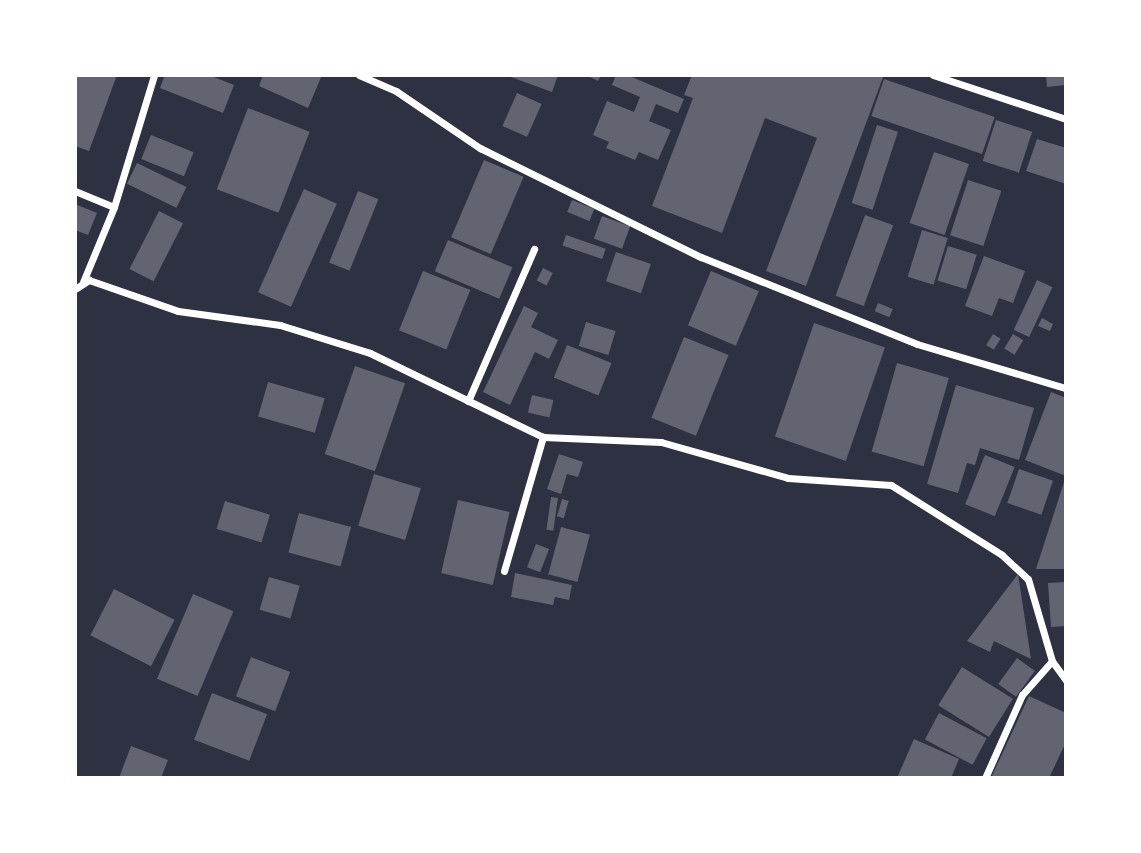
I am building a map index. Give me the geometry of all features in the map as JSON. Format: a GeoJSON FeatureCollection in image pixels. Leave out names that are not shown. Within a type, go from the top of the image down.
{"type":"FeatureCollection","features":[{"type":"Feature","properties":{"kind":"street"},"geometry":{"type":"LineString","coordinates":[[75,289],[83,282],[114,207],[154,75]]}},
{"type":"Feature","properties":{"kind":"street"},"geometry":{"type":"LineString","coordinates":[[359,75],[396,91],[480,148],[701,257],[917,344],[1066,388]]}},
{"type":"Feature","properties":{"kind":"street"},"geometry":{"type":"LineString","coordinates":[[933,75],[1066,118]]}},
{"type":"Feature","properties":{"kind":"street"},"geometry":{"type":"LineString","coordinates":[[75,191],[114,207]]}},
{"type":"Feature","properties":{"kind":"street"},"geometry":{"type":"LineString","coordinates":[[468,401],[534,249]]}},
{"type":"Feature","properties":{"kind":"street"},"geometry":{"type":"LineString","coordinates":[[83,282],[100,283],[177,311],[279,325],[370,353],[543,437],[661,442],[788,478],[891,485],[992,548],[1028,579],[1052,661],[1066,680]]}},
{"type":"Feature","properties":{"kind":"street"},"geometry":{"type":"LineString","coordinates":[[504,571],[543,437]]}},
{"type":"Feature","properties":{"kind":"street"},"geometry":{"type":"LineString","coordinates":[[985,778],[1022,695],[1052,661]]}},
{"type":"Feature","properties":{"kind":"building"},"geometry":{"type":"Polygon","coordinates":[[[75,75],[117,75],[89,151],[75,146],[75,75]]]}},
{"type":"Feature","properties":{"kind":"building"},"geometry":{"type":"Polygon","coordinates":[[[165,75],[209,75],[234,85],[223,113],[160,88],[165,75]]]}},
{"type":"Feature","properties":{"kind":"building"},"geometry":{"type":"Polygon","coordinates":[[[263,75],[322,75],[308,108],[259,86],[263,75]]]}},
{"type":"Feature","properties":{"kind":"building"},"geometry":{"type":"Polygon","coordinates":[[[505,75],[558,75],[552,92],[505,75]]]}},
{"type":"Feature","properties":{"kind":"building"},"geometry":{"type":"Polygon","coordinates":[[[586,75],[601,75],[598,81],[586,75]]]}},
{"type":"Feature","properties":{"kind":"building"},"geometry":{"type":"Polygon","coordinates":[[[616,75],[627,75],[684,99],[678,113],[656,104],[649,121],[671,130],[658,160],[639,152],[635,160],[606,148],[609,142],[593,135],[607,101],[634,112],[640,97],[612,85],[616,75]]]}},
{"type":"Feature","properties":{"kind":"building"},"geometry":{"type":"Polygon","coordinates":[[[692,75],[883,77],[806,286],[766,271],[817,138],[765,118],[722,233],[652,206],[693,98],[684,95],[692,75]]]}},
{"type":"Feature","properties":{"kind":"building"},"geometry":{"type":"Polygon","coordinates":[[[1046,75],[1066,75],[1066,85],[1047,87],[1046,75]]]}},
{"type":"Feature","properties":{"kind":"building"},"geometry":{"type":"Polygon","coordinates":[[[884,79],[995,117],[982,154],[871,116],[884,79]]]}},
{"type":"Feature","properties":{"kind":"building"},"geometry":{"type":"Polygon","coordinates":[[[517,93],[542,104],[527,137],[502,126],[517,93]]]}},
{"type":"Feature","properties":{"kind":"building"},"geometry":{"type":"Polygon","coordinates":[[[248,108],[310,132],[278,213],[217,189],[248,108]]]}},
{"type":"Feature","properties":{"kind":"building"},"geometry":{"type":"Polygon","coordinates":[[[996,120],[1032,132],[1019,173],[983,161],[996,120]]]}},
{"type":"Feature","properties":{"kind":"building"},"geometry":{"type":"Polygon","coordinates":[[[877,125],[898,132],[873,210],[852,203],[877,125]]]}},
{"type":"Feature","properties":{"kind":"building"},"geometry":{"type":"Polygon","coordinates":[[[151,135],[194,152],[184,176],[141,159],[151,135]]]}},
{"type":"Feature","properties":{"kind":"building"},"geometry":{"type":"Polygon","coordinates":[[[1037,139],[1066,148],[1066,184],[1026,171],[1037,139]]]}},
{"type":"Feature","properties":{"kind":"building"},"geometry":{"type":"Polygon","coordinates":[[[934,152],[969,164],[945,235],[910,223],[934,152]]]}},
{"type":"Feature","properties":{"kind":"building"},"geometry":{"type":"Polygon","coordinates":[[[484,160],[524,177],[491,254],[451,237],[484,160]]]}},
{"type":"Feature","properties":{"kind":"building"},"geometry":{"type":"Polygon","coordinates":[[[137,163],[186,187],[176,208],[127,184],[137,163]]]}},
{"type":"Feature","properties":{"kind":"building"},"geometry":{"type":"Polygon","coordinates":[[[968,180],[1001,191],[983,246],[950,235],[968,180]]]}},
{"type":"Feature","properties":{"kind":"building"},"geometry":{"type":"Polygon","coordinates":[[[304,189],[337,204],[291,307],[258,292],[304,189]]]}},
{"type":"Feature","properties":{"kind":"building"},"geometry":{"type":"Polygon","coordinates":[[[358,191],[378,199],[350,271],[329,262],[358,191]]]}},
{"type":"Feature","properties":{"kind":"building"},"geometry":{"type":"Polygon","coordinates":[[[572,200],[594,209],[589,221],[567,212],[572,200]]]}},
{"type":"Feature","properties":{"kind":"building"},"geometry":{"type":"Polygon","coordinates":[[[75,204],[97,213],[88,235],[75,230],[75,204]]]}},
{"type":"Feature","properties":{"kind":"building"},"geometry":{"type":"Polygon","coordinates":[[[159,211],[183,223],[154,281],[129,269],[159,211]]]}},
{"type":"Feature","properties":{"kind":"building"},"geometry":{"type":"Polygon","coordinates":[[[865,215],[893,225],[864,306],[836,296],[865,215]]]}},
{"type":"Feature","properties":{"kind":"building"},"geometry":{"type":"Polygon","coordinates":[[[602,216],[630,226],[622,249],[594,239],[602,216]]]}},
{"type":"Feature","properties":{"kind":"building"},"geometry":{"type":"Polygon","coordinates":[[[922,230],[948,238],[933,285],[908,277],[922,230]]]}},
{"type":"Feature","properties":{"kind":"building"},"geometry":{"type":"Polygon","coordinates":[[[566,235],[606,249],[602,259],[562,245],[566,235]]]}},
{"type":"Feature","properties":{"kind":"building"},"geometry":{"type":"Polygon","coordinates":[[[448,240],[512,267],[499,299],[435,271],[448,240]]]}},
{"type":"Feature","properties":{"kind":"building"},"geometry":{"type":"Polygon","coordinates":[[[948,246],[977,255],[966,289],[937,280],[948,246]]]}},
{"type":"Feature","properties":{"kind":"building"},"geometry":{"type":"Polygon","coordinates":[[[616,252],[651,264],[641,293],[606,281],[616,252]]]}},
{"type":"Feature","properties":{"kind":"building"},"geometry":{"type":"Polygon","coordinates":[[[984,256],[1025,271],[1013,303],[999,298],[992,316],[965,306],[984,256]]]}},
{"type":"Feature","properties":{"kind":"building"},"geometry":{"type":"Polygon","coordinates":[[[543,268],[553,273],[546,285],[537,280],[543,268]]]}},
{"type":"Feature","properties":{"kind":"building"},"geometry":{"type":"Polygon","coordinates":[[[423,271],[470,290],[446,349],[399,330],[423,271]]]}},
{"type":"Feature","properties":{"kind":"building"},"geometry":{"type":"Polygon","coordinates":[[[711,271],[759,291],[736,346],[688,325],[711,271]]]}},
{"type":"Feature","properties":{"kind":"building"},"geometry":{"type":"Polygon","coordinates":[[[1037,280],[1052,287],[1029,337],[1014,330],[1037,280]]]}},
{"type":"Feature","properties":{"kind":"building"},"geometry":{"type":"Polygon","coordinates":[[[878,303],[893,309],[889,317],[875,311],[878,303]]]}},
{"type":"Feature","properties":{"kind":"building"},"geometry":{"type":"Polygon","coordinates":[[[524,306],[538,313],[531,327],[558,340],[549,359],[535,352],[510,405],[483,392],[524,306]]]}},
{"type":"Feature","properties":{"kind":"building"},"geometry":{"type":"Polygon","coordinates":[[[1042,318],[1053,324],[1050,331],[1038,326],[1042,318]]]}},
{"type":"Feature","properties":{"kind":"building"},"geometry":{"type":"Polygon","coordinates":[[[586,322],[616,331],[608,355],[579,346],[586,322]]]}},
{"type":"Feature","properties":{"kind":"building"},"geometry":{"type":"Polygon","coordinates":[[[814,323],[885,347],[846,461],[775,436],[814,323]]]}},
{"type":"Feature","properties":{"kind":"building"},"geometry":{"type":"Polygon","coordinates":[[[993,334],[1001,339],[994,350],[986,345],[993,334]]]}},
{"type":"Feature","properties":{"kind":"building"},"geometry":{"type":"Polygon","coordinates":[[[1013,334],[1023,340],[1015,355],[1004,349],[1013,334]]]}},
{"type":"Feature","properties":{"kind":"building"},"geometry":{"type":"Polygon","coordinates":[[[684,337],[729,355],[696,436],[651,418],[684,337]]]}},
{"type":"Feature","properties":{"kind":"building"},"geometry":{"type":"Polygon","coordinates":[[[567,345],[612,363],[598,395],[554,377],[567,345]]]}},
{"type":"Feature","properties":{"kind":"building"},"geometry":{"type":"Polygon","coordinates":[[[897,363],[949,378],[924,466],[872,451],[897,363]]]}},
{"type":"Feature","properties":{"kind":"building"},"geometry":{"type":"Polygon","coordinates":[[[355,366],[405,383],[375,471],[325,454],[355,366]]]}},
{"type":"Feature","properties":{"kind":"building"},"geometry":{"type":"Polygon","coordinates":[[[268,382],[325,398],[315,433],[258,417],[268,382]]]}},
{"type":"Feature","properties":{"kind":"building"},"geometry":{"type":"Polygon","coordinates":[[[956,385],[1034,408],[1019,460],[980,448],[975,465],[967,463],[958,493],[927,484],[956,385]]]}},
{"type":"Feature","properties":{"kind":"building"},"geometry":{"type":"Polygon","coordinates":[[[1051,392],[1066,398],[1066,476],[1025,460],[1051,392]]]}},
{"type":"Feature","properties":{"kind":"building"},"geometry":{"type":"Polygon","coordinates":[[[532,395],[553,400],[549,417],[528,413],[532,395]]]}},
{"type":"Feature","properties":{"kind":"building"},"geometry":{"type":"Polygon","coordinates":[[[559,454],[583,462],[578,477],[567,474],[561,494],[547,489],[559,454]]]}},
{"type":"Feature","properties":{"kind":"building"},"geometry":{"type":"Polygon","coordinates":[[[985,455],[1015,467],[995,516],[965,504],[985,455]]]}},
{"type":"Feature","properties":{"kind":"building"},"geometry":{"type":"Polygon","coordinates":[[[1019,469],[1053,481],[1041,515],[1007,503],[1019,469]]]}},
{"type":"Feature","properties":{"kind":"building"},"geometry":{"type":"Polygon","coordinates":[[[374,474],[421,488],[405,540],[358,526],[374,474]]]}},
{"type":"Feature","properties":{"kind":"building"},"geometry":{"type":"Polygon","coordinates":[[[1065,479],[1066,569],[1036,569],[1065,479]]]}},
{"type":"Feature","properties":{"kind":"building"},"geometry":{"type":"Polygon","coordinates":[[[551,497],[558,498],[553,531],[546,530],[551,497]]]}},
{"type":"Feature","properties":{"kind":"building"},"geometry":{"type":"Polygon","coordinates":[[[562,499],[569,501],[564,518],[557,516],[562,499]]]}},
{"type":"Feature","properties":{"kind":"building"},"geometry":{"type":"Polygon","coordinates":[[[458,500],[510,512],[493,585],[441,573],[458,500]]]}},
{"type":"Feature","properties":{"kind":"building"},"geometry":{"type":"Polygon","coordinates":[[[225,501],[270,515],[261,542],[217,529],[225,501]]]}},
{"type":"Feature","properties":{"kind":"building"},"geometry":{"type":"Polygon","coordinates":[[[299,513],[351,527],[341,567],[288,553],[299,513]]]}},
{"type":"Feature","properties":{"kind":"building"},"geometry":{"type":"Polygon","coordinates":[[[561,527],[590,535],[577,582],[548,574],[561,527]]]}},
{"type":"Feature","properties":{"kind":"building"},"geometry":{"type":"Polygon","coordinates":[[[536,544],[549,549],[540,572],[527,567],[536,544]]]}},
{"type":"Feature","properties":{"kind":"building"},"geometry":{"type":"Polygon","coordinates":[[[515,573],[572,585],[569,600],[555,597],[553,605],[511,597],[515,573]]]}},
{"type":"Feature","properties":{"kind":"building"},"geometry":{"type":"Polygon","coordinates":[[[1018,574],[1031,659],[994,641],[990,652],[967,641],[1018,574]]]}},
{"type":"Feature","properties":{"kind":"building"},"geometry":{"type":"Polygon","coordinates":[[[269,577],[300,586],[290,619],[260,610],[269,577]]]}},
{"type":"Feature","properties":{"kind":"building"},"geometry":{"type":"Polygon","coordinates":[[[1066,582],[1066,626],[1051,627],[1048,583],[1066,582]]]}},
{"type":"Feature","properties":{"kind":"building"},"geometry":{"type":"Polygon","coordinates":[[[114,589],[175,620],[151,666],[90,635],[114,589]]]}},
{"type":"Feature","properties":{"kind":"building"},"geometry":{"type":"Polygon","coordinates":[[[193,594],[234,611],[198,696],[157,679],[193,594]]]}},
{"type":"Feature","properties":{"kind":"building"},"geometry":{"type":"Polygon","coordinates":[[[251,657],[290,672],[275,711],[236,696],[251,657]]]}},
{"type":"Feature","properties":{"kind":"building"},"geometry":{"type":"Polygon","coordinates":[[[1017,658],[1035,671],[1016,697],[998,684],[1017,658]]]}},
{"type":"Feature","properties":{"kind":"building"},"geometry":{"type":"Polygon","coordinates":[[[962,667],[1013,699],[989,737],[938,705],[962,667]]]}},
{"type":"Feature","properties":{"kind":"building"},"geometry":{"type":"Polygon","coordinates":[[[212,693],[267,714],[249,761],[194,740],[212,693]]]}},
{"type":"Feature","properties":{"kind":"building"},"geometry":{"type":"Polygon","coordinates":[[[1029,696],[1066,713],[1066,742],[1049,778],[991,778],[1029,696]]]}},
{"type":"Feature","properties":{"kind":"building"},"geometry":{"type":"Polygon","coordinates":[[[939,713],[987,738],[973,765],[925,739],[939,713]]]}},
{"type":"Feature","properties":{"kind":"building"},"geometry":{"type":"Polygon","coordinates":[[[914,739],[959,759],[951,778],[897,778],[914,739]]]}},
{"type":"Feature","properties":{"kind":"building"},"geometry":{"type":"Polygon","coordinates":[[[131,746],[168,760],[161,778],[119,778],[131,746]]]}}]}
